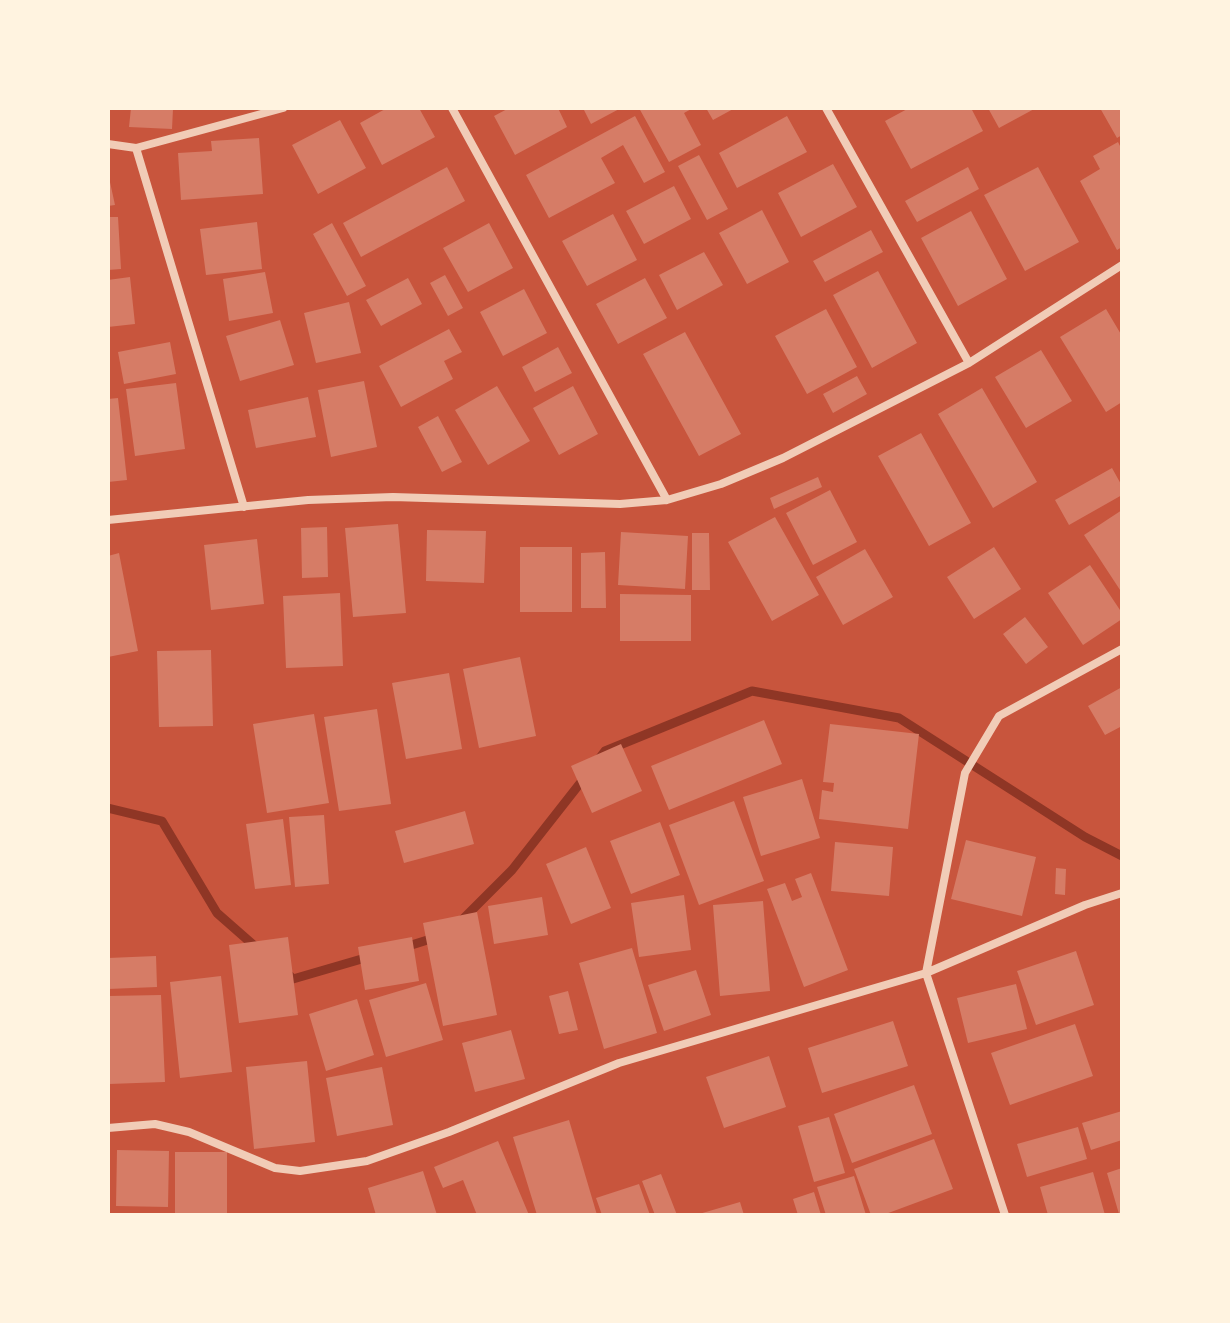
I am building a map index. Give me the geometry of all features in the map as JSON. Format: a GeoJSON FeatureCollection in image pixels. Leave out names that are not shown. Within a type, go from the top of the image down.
{"type":"FeatureCollection","features":[{"type":"Feature","properties":{"kind":"street"},"geometry":{"type":"LineString","coordinates":[[108,144],[136,148],[283,108]]}},
{"type":"Feature","properties":{"kind":"street"},"geometry":{"type":"LineString","coordinates":[[452,108],[667,500]]}},
{"type":"Feature","properties":{"kind":"street"},"geometry":{"type":"LineString","coordinates":[[826,108],[969,363]]}},
{"type":"Feature","properties":{"kind":"street"},"geometry":{"type":"LineString","coordinates":[[136,148],[244,507]]}},
{"type":"Feature","properties":{"kind":"street"},"geometry":{"type":"LineString","coordinates":[[108,520],[308,500],[393,497],[607,504],[667,500],[721,484],[783,458],[969,363],[1122,265]]}},
{"type":"Feature","properties":{"kind":"street"},"geometry":{"type":"LineString","coordinates":[[1005,1215],[926,973],[965,773],[999,716],[1122,649]]}},
{"type":"Feature","properties":{"kind":"street"},"geometry":{"type":"LineString","coordinates":[[108,1128],[166,1126],[189,1132],[275,1168],[300,1171],[367,1161],[449,1132],[619,1063],[926,973],[1085,905],[1122,893]]}},
{"type":"Feature","properties":{"kind":"building"},"geometry":{"type":"Polygon","coordinates":[[[131,108],[173,109],[172,129],[129,127],[131,108]]]}},
{"type":"Feature","properties":{"kind":"building"},"geometry":{"type":"Polygon","coordinates":[[[387,108],[419,108],[435,137],[382,165],[360,123],[387,108]]]}},
{"type":"Feature","properties":{"kind":"building"},"geometry":{"type":"Polygon","coordinates":[[[509,108],[558,108],[567,127],[515,155],[494,116],[509,108]]]}},
{"type":"Feature","properties":{"kind":"building"},"geometry":{"type":"Polygon","coordinates":[[[583,108],[621,108],[591,124],[583,108]]]}},
{"type":"Feature","properties":{"kind":"building"},"geometry":{"type":"Polygon","coordinates":[[[639,108],[693,108],[684,113],[701,145],[669,162],[639,108]]]}},
{"type":"Feature","properties":{"kind":"building"},"geometry":{"type":"Polygon","coordinates":[[[706,108],[735,108],[713,120],[706,108]]]}},
{"type":"Feature","properties":{"kind":"building"},"geometry":{"type":"Polygon","coordinates":[[[909,108],[971,108],[983,131],[911,169],[885,121],[909,108]]]}},
{"type":"Feature","properties":{"kind":"building"},"geometry":{"type":"Polygon","coordinates":[[[988,108],[1036,108],[999,128],[988,108]]]}},
{"type":"Feature","properties":{"kind":"building"},"geometry":{"type":"Polygon","coordinates":[[[1100,108],[1122,108],[1122,135],[1117,138],[1100,108]]]}},
{"type":"Feature","properties":{"kind":"building"},"geometry":{"type":"Polygon","coordinates":[[[635,116],[665,172],[644,183],[623,145],[601,158],[615,183],[549,218],[526,175],[635,116]]]}},
{"type":"Feature","properties":{"kind":"building"},"geometry":{"type":"Polygon","coordinates":[[[787,116],[807,152],[737,188],[719,153],[787,116]]]}},
{"type":"Feature","properties":{"kind":"building"},"geometry":{"type":"Polygon","coordinates":[[[340,120],[366,168],[318,194],[292,145],[340,120]]]}},
{"type":"Feature","properties":{"kind":"building"},"geometry":{"type":"Polygon","coordinates":[[[259,138],[263,194],[181,200],[178,153],[212,151],[211,141],[259,138]]]}},
{"type":"Feature","properties":{"kind":"building"},"geometry":{"type":"Polygon","coordinates":[[[1118,142],[1122,150],[1122,247],[1117,250],[1080,181],[1100,169],[1093,156],[1118,142]]]}},
{"type":"Feature","properties":{"kind":"building"},"geometry":{"type":"Polygon","coordinates":[[[699,155],[728,209],[707,220],[678,166],[699,155]]]}},
{"type":"Feature","properties":{"kind":"building"},"geometry":{"type":"Polygon","coordinates":[[[833,164],[857,207],[801,237],[778,193],[833,164]]]}},
{"type":"Feature","properties":{"kind":"building"},"geometry":{"type":"Polygon","coordinates":[[[447,167],[465,201],[361,257],[343,223],[447,167]]]}},
{"type":"Feature","properties":{"kind":"building"},"geometry":{"type":"Polygon","coordinates":[[[968,167],[979,189],[917,222],[905,201],[968,167]]]}},
{"type":"Feature","properties":{"kind":"building"},"geometry":{"type":"Polygon","coordinates":[[[1038,167],[1079,242],[1025,271],[984,195],[1038,167]]]}},
{"type":"Feature","properties":{"kind":"building"},"geometry":{"type":"Polygon","coordinates":[[[108,173],[115,205],[108,206],[108,173]]]}},
{"type":"Feature","properties":{"kind":"building"},"geometry":{"type":"Polygon","coordinates":[[[674,186],[691,219],[644,244],[626,211],[674,186]]]}},
{"type":"Feature","properties":{"kind":"building"},"geometry":{"type":"Polygon","coordinates":[[[762,210],[789,262],[747,284],[719,233],[762,210]]]}},
{"type":"Feature","properties":{"kind":"building"},"geometry":{"type":"Polygon","coordinates":[[[971,211],[1007,279],[958,306],[921,238],[971,211]]]}},
{"type":"Feature","properties":{"kind":"building"},"geometry":{"type":"Polygon","coordinates":[[[613,214],[637,260],[587,286],[562,241],[613,214]]]}},
{"type":"Feature","properties":{"kind":"building"},"geometry":{"type":"Polygon","coordinates":[[[108,217],[118,217],[121,269],[108,270],[108,217]]]}},
{"type":"Feature","properties":{"kind":"building"},"geometry":{"type":"Polygon","coordinates":[[[257,222],[262,269],[206,275],[200,229],[257,222]]]}},
{"type":"Feature","properties":{"kind":"building"},"geometry":{"type":"Polygon","coordinates":[[[332,223],[366,286],[347,296],[313,234],[332,223]]]}},
{"type":"Feature","properties":{"kind":"building"},"geometry":{"type":"Polygon","coordinates":[[[489,223],[513,268],[468,292],[443,248],[489,223]]]}},
{"type":"Feature","properties":{"kind":"building"},"geometry":{"type":"Polygon","coordinates":[[[871,230],[883,252],[825,282],[813,261],[871,230]]]}},
{"type":"Feature","properties":{"kind":"building"},"geometry":{"type":"Polygon","coordinates":[[[704,252],[723,285],[677,310],[659,275],[704,252]]]}},
{"type":"Feature","properties":{"kind":"building"},"geometry":{"type":"Polygon","coordinates":[[[878,271],[917,343],[872,368],[833,295],[878,271]]]}},
{"type":"Feature","properties":{"kind":"building"},"geometry":{"type":"Polygon","coordinates":[[[265,272],[273,313],[229,321],[223,279],[265,272]]]}},
{"type":"Feature","properties":{"kind":"building"},"geometry":{"type":"Polygon","coordinates":[[[445,275],[463,308],[448,316],[430,283],[445,275]]]}},
{"type":"Feature","properties":{"kind":"building"},"geometry":{"type":"Polygon","coordinates":[[[130,277],[135,324],[108,327],[108,280],[130,277]]]}},
{"type":"Feature","properties":{"kind":"building"},"geometry":{"type":"Polygon","coordinates":[[[408,278],[422,304],[381,326],[366,300],[408,278]]]}},
{"type":"Feature","properties":{"kind":"building"},"geometry":{"type":"Polygon","coordinates":[[[645,278],[667,318],[618,344],[596,304],[645,278]]]}},
{"type":"Feature","properties":{"kind":"building"},"geometry":{"type":"Polygon","coordinates":[[[524,289],[547,333],[503,356],[480,312],[524,289]]]}},
{"type":"Feature","properties":{"kind":"building"},"geometry":{"type":"Polygon","coordinates":[[[349,302],[361,353],[316,363],[304,313],[349,302]]]}},
{"type":"Feature","properties":{"kind":"building"},"geometry":{"type":"Polygon","coordinates":[[[826,309],[857,367],[807,394],[775,336],[826,309]]]}},
{"type":"Feature","properties":{"kind":"building"},"geometry":{"type":"Polygon","coordinates":[[[1106,309],[1122,336],[1122,402],[1106,412],[1060,337],[1106,309]]]}},
{"type":"Feature","properties":{"kind":"building"},"geometry":{"type":"Polygon","coordinates":[[[280,320],[294,365],[240,381],[226,336],[280,320]]]}},
{"type":"Feature","properties":{"kind":"building"},"geometry":{"type":"Polygon","coordinates":[[[449,329],[462,352],[444,361],[453,379],[401,407],[379,366],[449,329]]]}},
{"type":"Feature","properties":{"kind":"building"},"geometry":{"type":"Polygon","coordinates":[[[685,332],[741,434],[699,456],[643,354],[685,332]]]}},
{"type":"Feature","properties":{"kind":"building"},"geometry":{"type":"Polygon","coordinates":[[[170,342],[176,374],[124,384],[118,352],[170,342]]]}},
{"type":"Feature","properties":{"kind":"building"},"geometry":{"type":"Polygon","coordinates":[[[558,347],[572,373],[535,392],[522,367],[558,347]]]}},
{"type":"Feature","properties":{"kind":"building"},"geometry":{"type":"Polygon","coordinates":[[[1041,350],[1072,401],[1026,428],[995,377],[1041,350]]]}},
{"type":"Feature","properties":{"kind":"building"},"geometry":{"type":"Polygon","coordinates":[[[857,376],[867,394],[833,413],[823,394],[857,376]]]}},
{"type":"Feature","properties":{"kind":"building"},"geometry":{"type":"Polygon","coordinates":[[[364,381],[377,447],[331,457],[318,390],[364,381]]]}},
{"type":"Feature","properties":{"kind":"building"},"geometry":{"type":"Polygon","coordinates":[[[176,383],[185,449],[135,456],[126,389],[176,383]]]}},
{"type":"Feature","properties":{"kind":"building"},"geometry":{"type":"Polygon","coordinates":[[[497,386],[530,441],[488,465],[455,410],[497,386]]]}},
{"type":"Feature","properties":{"kind":"building"},"geometry":{"type":"Polygon","coordinates":[[[573,386],[598,434],[559,455],[533,408],[573,386]]]}},
{"type":"Feature","properties":{"kind":"building"},"geometry":{"type":"Polygon","coordinates":[[[982,388],[1037,482],[993,508],[938,414],[982,388]]]}},
{"type":"Feature","properties":{"kind":"building"},"geometry":{"type":"Polygon","coordinates":[[[308,397],[316,437],[256,448],[248,410],[308,397]]]}},
{"type":"Feature","properties":{"kind":"building"},"geometry":{"type":"Polygon","coordinates":[[[118,398],[127,480],[108,482],[108,399],[118,398]]]}},
{"type":"Feature","properties":{"kind":"building"},"geometry":{"type":"Polygon","coordinates":[[[438,416],[462,462],[442,472],[418,427],[438,416]]]}},
{"type":"Feature","properties":{"kind":"building"},"geometry":{"type":"Polygon","coordinates":[[[921,433],[971,523],[929,546],[878,456],[921,433]]]}},
{"type":"Feature","properties":{"kind":"building"},"geometry":{"type":"Polygon","coordinates":[[[1112,468],[1122,486],[1122,495],[1069,525],[1055,500],[1112,468]]]}},
{"type":"Feature","properties":{"kind":"building"},"geometry":{"type":"Polygon","coordinates":[[[818,477],[822,487],[774,509],[770,498],[818,477]]]}},
{"type":"Feature","properties":{"kind":"building"},"geometry":{"type":"Polygon","coordinates":[[[830,490],[857,542],[813,565],[786,513],[830,490]]]}},
{"type":"Feature","properties":{"kind":"building"},"geometry":{"type":"Polygon","coordinates":[[[1122,510],[1122,593],[1084,535],[1122,510]]]}},
{"type":"Feature","properties":{"kind":"building"},"geometry":{"type":"Polygon","coordinates":[[[775,517],[819,595],[772,621],[728,542],[775,517]]]}},
{"type":"Feature","properties":{"kind":"building"},"geometry":{"type":"Polygon","coordinates":[[[398,524],[406,613],[353,617],[345,528],[398,524]]]}},
{"type":"Feature","properties":{"kind":"building"},"geometry":{"type":"Polygon","coordinates":[[[327,527],[328,577],[302,578],[301,528],[327,527]]]}},
{"type":"Feature","properties":{"kind":"building"},"geometry":{"type":"Polygon","coordinates":[[[427,530],[486,531],[484,583],[426,581],[427,530]]]}},
{"type":"Feature","properties":{"kind":"building"},"geometry":{"type":"Polygon","coordinates":[[[621,532],[688,536],[685,589],[618,585],[621,532]]]}},
{"type":"Feature","properties":{"kind":"building"},"geometry":{"type":"Polygon","coordinates":[[[692,533],[709,533],[710,590],[692,590],[692,533]]]}},
{"type":"Feature","properties":{"kind":"building"},"geometry":{"type":"Polygon","coordinates":[[[257,539],[264,604],[211,610],[204,545],[257,539]]]}},
{"type":"Feature","properties":{"kind":"building"},"geometry":{"type":"Polygon","coordinates":[[[520,547],[572,547],[572,612],[520,612],[520,547]]]}},
{"type":"Feature","properties":{"kind":"building"},"geometry":{"type":"Polygon","coordinates":[[[994,547],[1021,589],[974,619],[947,577],[994,547]]]}},
{"type":"Feature","properties":{"kind":"building"},"geometry":{"type":"Polygon","coordinates":[[[865,549],[893,597],[843,625],[816,577],[865,549]]]}},
{"type":"Feature","properties":{"kind":"building"},"geometry":{"type":"Polygon","coordinates":[[[605,552],[606,608],[581,608],[581,553],[605,552]]]}},
{"type":"Feature","properties":{"kind":"building"},"geometry":{"type":"Polygon","coordinates":[[[119,553],[138,651],[108,657],[108,556],[119,553]]]}},
{"type":"Feature","properties":{"kind":"building"},"geometry":{"type":"Polygon","coordinates":[[[1090,565],[1122,613],[1122,619],[1083,645],[1048,593],[1090,565]]]}},
{"type":"Feature","properties":{"kind":"building"},"geometry":{"type":"Polygon","coordinates":[[[340,593],[343,666],[286,668],[283,596],[340,593]]]}},
{"type":"Feature","properties":{"kind":"building"},"geometry":{"type":"Polygon","coordinates":[[[620,594],[691,595],[691,641],[620,641],[620,594]]]}},
{"type":"Feature","properties":{"kind":"building"},"geometry":{"type":"Polygon","coordinates":[[[1025,617],[1048,647],[1026,664],[1003,634],[1025,617]]]}},
{"type":"Feature","properties":{"kind":"building"},"geometry":{"type":"Polygon","coordinates":[[[211,650],[213,726],[159,727],[157,651],[211,650]]]}},
{"type":"Feature","properties":{"kind":"building"},"geometry":{"type":"Polygon","coordinates":[[[520,657],[536,736],[479,748],[463,669],[520,657]]]}},
{"type":"Feature","properties":{"kind":"building"},"geometry":{"type":"Polygon","coordinates":[[[449,673],[462,749],[406,759],[392,683],[449,673]]]}},
{"type":"Feature","properties":{"kind":"building"},"geometry":{"type":"Polygon","coordinates":[[[1122,687],[1122,726],[1105,735],[1088,706],[1122,687]]]}},
{"type":"Feature","properties":{"kind":"building"},"geometry":{"type":"Polygon","coordinates":[[[377,709],[391,804],[339,811],[324,717],[377,709]]]}},
{"type":"Feature","properties":{"kind":"building"},"geometry":{"type":"Polygon","coordinates":[[[314,714],[329,803],[267,813],[253,724],[314,714]]]}},
{"type":"Feature","properties":{"kind":"building"},"geometry":{"type":"Polygon","coordinates":[[[764,720],[782,764],[669,810],[651,766],[764,720]]]}},
{"type":"Feature","properties":{"kind":"building"},"geometry":{"type":"Polygon","coordinates":[[[830,724],[919,734],[908,829],[819,819],[822,790],[833,792],[834,783],[823,782],[830,724]]]}},
{"type":"Feature","properties":{"kind":"building"},"geometry":{"type":"Polygon","coordinates":[[[621,744],[642,791],[592,813],[571,766],[621,744]]]}},
{"type":"Feature","properties":{"kind":"building"},"geometry":{"type":"Polygon","coordinates":[[[802,779],[820,838],[761,856],[743,797],[802,779]]]}},
{"type":"Feature","properties":{"kind":"building"},"geometry":{"type":"Polygon","coordinates":[[[734,801],[764,881],[699,905],[669,825],[734,801]]]}},
{"type":"Feature","properties":{"kind":"building"},"geometry":{"type":"Polygon","coordinates":[[[465,811],[474,844],[404,863],[395,831],[465,811]]]}},
{"type":"Feature","properties":{"kind":"building"},"geometry":{"type":"Polygon","coordinates":[[[324,815],[329,884],[295,887],[289,817],[324,815]]]}},
{"type":"Feature","properties":{"kind":"building"},"geometry":{"type":"Polygon","coordinates":[[[283,819],[291,885],[255,889],[246,824],[283,819]]]}},
{"type":"Feature","properties":{"kind":"building"},"geometry":{"type":"Polygon","coordinates":[[[660,822],[680,875],[631,894],[610,841],[660,822]]]}},
{"type":"Feature","properties":{"kind":"building"},"geometry":{"type":"Polygon","coordinates":[[[966,840],[1036,857],[1022,916],[951,899],[966,840]]]}},
{"type":"Feature","properties":{"kind":"building"},"geometry":{"type":"Polygon","coordinates":[[[835,842],[893,847],[889,896],[831,891],[835,842]]]}},
{"type":"Feature","properties":{"kind":"building"},"geometry":{"type":"Polygon","coordinates":[[[586,847],[611,908],[571,924],[546,864],[586,847]]]}},
{"type":"Feature","properties":{"kind":"building"},"geometry":{"type":"Polygon","coordinates":[[[1056,868],[1066,869],[1065,895],[1055,894],[1056,868]]]}},
{"type":"Feature","properties":{"kind":"building"},"geometry":{"type":"Polygon","coordinates":[[[811,873],[848,970],[804,987],[767,889],[785,883],[792,901],[802,897],[795,879],[811,873]]]}},
{"type":"Feature","properties":{"kind":"building"},"geometry":{"type":"Polygon","coordinates":[[[684,895],[691,950],[639,957],[631,903],[684,895]]]}},
{"type":"Feature","properties":{"kind":"building"},"geometry":{"type":"Polygon","coordinates":[[[542,897],[548,935],[494,944],[488,906],[542,897]]]}},
{"type":"Feature","properties":{"kind":"building"},"geometry":{"type":"Polygon","coordinates":[[[763,901],[770,991],[720,996],[713,905],[763,901]]]}},
{"type":"Feature","properties":{"kind":"building"},"geometry":{"type":"Polygon","coordinates":[[[477,912],[497,1015],[443,1026],[423,923],[477,912]]]}},
{"type":"Feature","properties":{"kind":"building"},"geometry":{"type":"Polygon","coordinates":[[[288,937],[298,1015],[239,1023],[229,945],[288,937]]]}},
{"type":"Feature","properties":{"kind":"building"},"geometry":{"type":"Polygon","coordinates":[[[412,937],[419,981],[365,990],[358,947],[412,937]]]}},
{"type":"Feature","properties":{"kind":"building"},"geometry":{"type":"Polygon","coordinates":[[[632,948],[657,1033],[604,1049],[579,963],[632,948]]]}},
{"type":"Feature","properties":{"kind":"building"},"geometry":{"type":"Polygon","coordinates":[[[1076,951],[1094,1005],[1036,1025],[1017,971],[1076,951]]]}},
{"type":"Feature","properties":{"kind":"building"},"geometry":{"type":"Polygon","coordinates":[[[156,956],[157,987],[108,989],[108,958],[156,956]]]}},
{"type":"Feature","properties":{"kind":"building"},"geometry":{"type":"Polygon","coordinates":[[[696,970],[711,1015],[664,1031],[648,985],[696,970]]]}},
{"type":"Feature","properties":{"kind":"building"},"geometry":{"type":"Polygon","coordinates":[[[221,976],[232,1072],[180,1078],[170,982],[221,976]]]}},
{"type":"Feature","properties":{"kind":"building"},"geometry":{"type":"Polygon","coordinates":[[[426,983],[443,1040],[386,1057],[369,1000],[426,983]]]}},
{"type":"Feature","properties":{"kind":"building"},"geometry":{"type":"Polygon","coordinates":[[[1016,984],[1027,1029],[968,1043],[957,998],[1016,984]]]}},
{"type":"Feature","properties":{"kind":"building"},"geometry":{"type":"Polygon","coordinates":[[[568,991],[578,1030],[559,1034],[549,996],[568,991]]]}},
{"type":"Feature","properties":{"kind":"building"},"geometry":{"type":"Polygon","coordinates":[[[161,995],[165,1082],[109,1084],[108,996],[161,995]]]}},
{"type":"Feature","properties":{"kind":"building"},"geometry":{"type":"Polygon","coordinates":[[[357,999],[374,1055],[326,1071],[309,1014],[357,999]]]}},
{"type":"Feature","properties":{"kind":"building"},"geometry":{"type":"Polygon","coordinates":[[[893,1021],[908,1066],[822,1093],[808,1048],[893,1021]]]}},
{"type":"Feature","properties":{"kind":"building"},"geometry":{"type":"Polygon","coordinates":[[[1075,1024],[1093,1076],[1010,1105],[991,1053],[1075,1024]]]}},
{"type":"Feature","properties":{"kind":"building"},"geometry":{"type":"Polygon","coordinates":[[[511,1030],[525,1079],[475,1092],[462,1043],[511,1030]]]}},
{"type":"Feature","properties":{"kind":"building"},"geometry":{"type":"Polygon","coordinates":[[[769,1056],[786,1107],[724,1128],[706,1077],[769,1056]]]}},
{"type":"Feature","properties":{"kind":"building"},"geometry":{"type":"Polygon","coordinates":[[[307,1061],[315,1142],[254,1149],[246,1067],[307,1061]]]}},
{"type":"Feature","properties":{"kind":"building"},"geometry":{"type":"Polygon","coordinates":[[[382,1067],[393,1125],[337,1136],[326,1078],[382,1067]]]}},
{"type":"Feature","properties":{"kind":"building"},"geometry":{"type":"Polygon","coordinates":[[[914,1085],[932,1134],[852,1163],[834,1114],[914,1085]]]}},
{"type":"Feature","properties":{"kind":"building"},"geometry":{"type":"Polygon","coordinates":[[[1122,1111],[1122,1140],[1091,1150],[1082,1123],[1122,1111]]]}},
{"type":"Feature","properties":{"kind":"building"},"geometry":{"type":"Polygon","coordinates":[[[829,1117],[845,1173],[814,1182],[798,1126],[829,1117]]]}},
{"type":"Feature","properties":{"kind":"building"},"geometry":{"type":"Polygon","coordinates":[[[569,1120],[597,1215],[537,1215],[513,1137],[569,1120]]]}},
{"type":"Feature","properties":{"kind":"building"},"geometry":{"type":"Polygon","coordinates":[[[1078,1127],[1087,1159],[1027,1177],[1017,1144],[1078,1127]]]}},
{"type":"Feature","properties":{"kind":"building"},"geometry":{"type":"Polygon","coordinates":[[[934,1139],[953,1189],[883,1215],[871,1215],[854,1169],[934,1139]]]}},
{"type":"Feature","properties":{"kind":"building"},"geometry":{"type":"Polygon","coordinates":[[[498,1141],[529,1215],[477,1215],[463,1180],[443,1188],[434,1167],[498,1141]]]}},
{"type":"Feature","properties":{"kind":"building"},"geometry":{"type":"Polygon","coordinates":[[[117,1150],[169,1151],[168,1207],[116,1206],[117,1150]]]}},
{"type":"Feature","properties":{"kind":"building"},"geometry":{"type":"Polygon","coordinates":[[[175,1152],[227,1152],[227,1215],[175,1215],[175,1152]]]}},
{"type":"Feature","properties":{"kind":"building"},"geometry":{"type":"Polygon","coordinates":[[[1122,1168],[1122,1213],[1119,1214],[1107,1173],[1122,1168]]]}},
{"type":"Feature","properties":{"kind":"building"},"geometry":{"type":"Polygon","coordinates":[[[423,1171],[437,1215],[376,1215],[368,1188],[423,1171]]]}},
{"type":"Feature","properties":{"kind":"building"},"geometry":{"type":"Polygon","coordinates":[[[1093,1172],[1105,1215],[1048,1215],[1040,1187],[1093,1172]]]}},
{"type":"Feature","properties":{"kind":"building"},"geometry":{"type":"Polygon","coordinates":[[[661,1174],[677,1215],[655,1215],[642,1181],[661,1174]]]}},
{"type":"Feature","properties":{"kind":"building"},"geometry":{"type":"Polygon","coordinates":[[[854,1176],[866,1215],[826,1215],[817,1187],[854,1176]]]}},
{"type":"Feature","properties":{"kind":"building"},"geometry":{"type":"Polygon","coordinates":[[[639,1184],[650,1215],[602,1215],[596,1198],[639,1184]]]}},
{"type":"Feature","properties":{"kind":"building"},"geometry":{"type":"Polygon","coordinates":[[[814,1192],[821,1215],[798,1215],[793,1199],[814,1192]]]}},
{"type":"Feature","properties":{"kind":"building"},"geometry":{"type":"Polygon","coordinates":[[[740,1202],[744,1215],[699,1215],[699,1214],[740,1202]]]}},
{"type":"Feature","properties":{"kind":"waterway"},"geometry":{"type":"LineString","coordinates":[[599,759],[605,751],[752,691],[899,718],[1085,837],[1122,856]]}},
{"type":"Feature","properties":{"kind":"waterway"},"geometry":{"type":"LineString","coordinates":[[459,923],[512,870],[585,777]]}},
{"type":"Feature","properties":{"kind":"waterway"},"geometry":{"type":"LineString","coordinates":[[108,808],[162,821],[217,913],[258,949]]}},
{"type":"Feature","properties":{"kind":"waterway"},"geometry":{"type":"LineString","coordinates":[[402,948],[437,937]]}},
{"type":"Feature","properties":{"kind":"waterway"},"geometry":{"type":"LineString","coordinates":[[285,971],[293,979],[372,956]]}}]}
